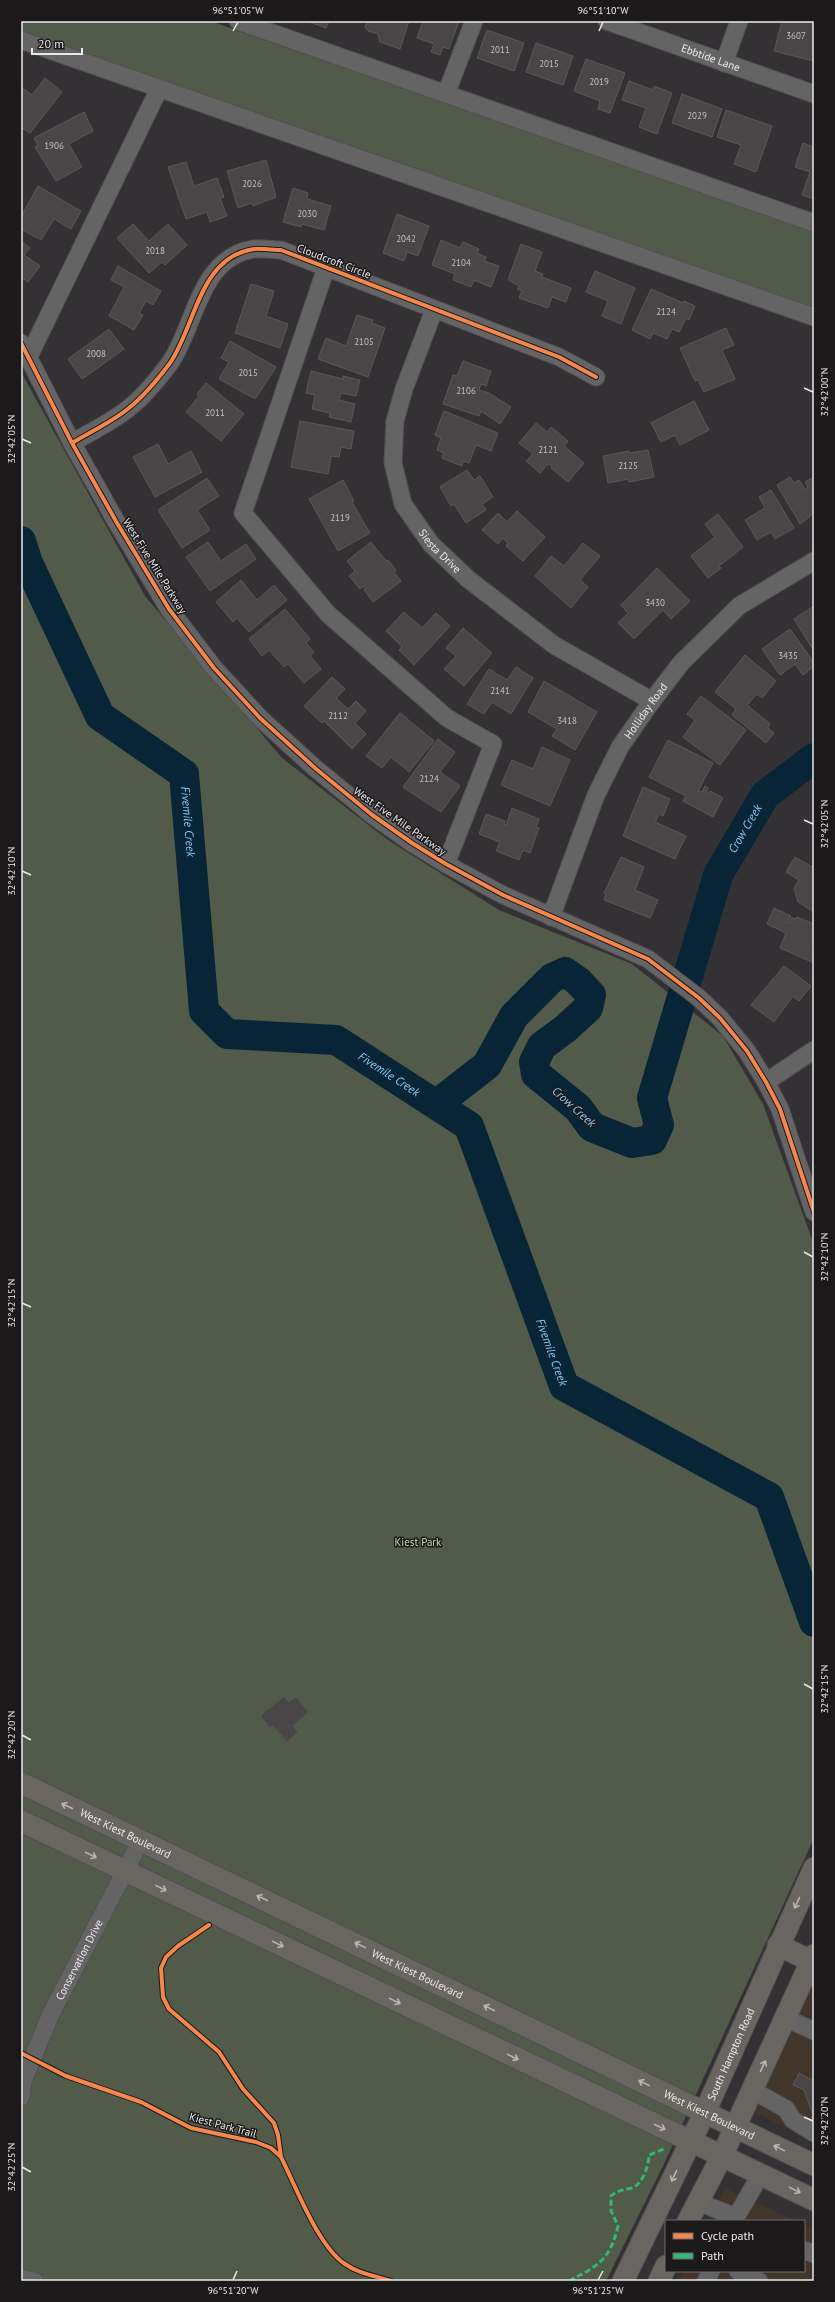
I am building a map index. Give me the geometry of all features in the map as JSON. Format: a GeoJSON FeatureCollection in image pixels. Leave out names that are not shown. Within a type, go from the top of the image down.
{"type":"FeatureCollection","features":[{"type":"Feature","properties":{"kind":"main road","name":"West Kiest Boulevard"},"geometry":{"type":"LineString","coordinates":[[21,1784],[814,2165]]}},
{"type":"Feature","properties":{"kind":"main road"},"geometry":{"type":"LineString","coordinates":[[21,1821],[814,2200]]}},
{"type":"Feature","properties":{"kind":"main road","name":"South Hampton Road"},"geometry":{"type":"LineString","coordinates":[[623,2281],[705,2112],[778,1945],[814,1868]]}},
{"type":"Feature","properties":{"kind":"main road"},"geometry":{"type":"LineString","coordinates":[[689,2220],[722,2156],[813,1959],[778,1945]]}},
{"type":"Feature","properties":{"kind":"main road"},"geometry":{"type":"LineString","coordinates":[[659,2281],[665,2268]]}},
{"type":"Feature","properties":{"kind":"street"},"geometry":{"type":"LineString","coordinates":[[238,21],[814,223]]}},
{"type":"Feature","properties":{"kind":"street"},"geometry":{"type":"LineString","coordinates":[[446,94],[474,21]]}},
{"type":"Feature","properties":{"kind":"street","name":"Ebbtide Lane"},"geometry":{"type":"LineString","coordinates":[[607,21],[814,94]]}},
{"type":"Feature","properties":{"kind":"street"},"geometry":{"type":"LineString","coordinates":[[724,63],[739,21]]}},
{"type":"Feature","properties":{"kind":"street"},"geometry":{"type":"LineString","coordinates":[[21,40],[814,317]]}},
{"type":"Feature","properties":{"kind":"street"},"geometry":{"type":"LineString","coordinates":[[25,350],[159,89]]}},
{"type":"Feature","properties":{"kind":"street","name":"Cloudcroft Circle"},"geometry":{"type":"LineString","coordinates":[[72,443],[128,409],[148,389],[170,363],[186,335],[205,286],[218,267],[233,256],[255,249],[281,250],[559,357],[596,377]]}},
{"type":"Feature","properties":{"kind":"street"},"geometry":{"type":"LineString","coordinates":[[326,268],[244,513],[328,614],[447,718],[492,744],[446,864]]}},
{"type":"Feature","properties":{"kind":"street","name":"Siesta Drive"},"geometry":{"type":"LineString","coordinates":[[434,310],[404,389],[395,421],[393,463],[403,504],[431,544],[468,579],[554,645],[652,701]]}},
{"type":"Feature","properties":{"kind":"street","name":"West Five Mile Parkway"},"geometry":{"type":"LineString","coordinates":[[25,350],[72,443],[169,609],[214,668],[260,718],[315,768],[371,814],[446,864],[551,917],[620,945],[648,959],[699,998],[720,1018],[747,1051],[766,1082],[780,1109],[814,1212]]}},
{"type":"Feature","properties":{"kind":"street","name":"Holliday Road"},"geometry":{"type":"LineString","coordinates":[[551,917],[596,795],[620,747],[652,701],[681,663],[739,606],[814,561]]}},
{"type":"Feature","properties":{"kind":"street"},"geometry":{"type":"LineString","coordinates":[[766,1082],[814,1050]]}},
{"type":"Feature","properties":{"kind":"street","name":"Conservation Drive"},"geometry":{"type":"LineString","coordinates":[[22,2087],[51,2014],[80,1954],[126,1872],[140,1840]]}},
{"type":"Feature","properties":{"kind":"street"},"geometry":{"type":"LineString","coordinates":[[785,2018],[814,2031]]}},
{"type":"Feature","properties":{"kind":"street"},"geometry":{"type":"LineString","coordinates":[[752,2090],[786,2109],[793,2120],[814,2133]]}},
{"type":"Feature","properties":{"kind":"street"},"geometry":{"type":"LineString","coordinates":[[698,2202],[738,2220],[761,2174]]}},
{"type":"Feature","properties":{"kind":"street"},"geometry":{"type":"LineString","coordinates":[[706,2281],[710,2272]]}},
{"type":"Feature","properties":{"kind":"street"},"geometry":{"type":"LineString","coordinates":[[740,2272],[759,2281]]}},
{"type":"Feature","properties":{"kind":"street"},"geometry":{"type":"LineString","coordinates":[[21,2278],[34,2281]]}},
{"type":"Feature","properties":{"kind":"shaded area"},"geometry":{"type":"Polygon","coordinates":[[[814,1983],[814,2142],[752,2111],[814,1983]]]}},
{"type":"Feature","properties":{"kind":"shaded area"},"geometry":{"type":"Polygon","coordinates":[[[725,2188],[795,2220],[709,2220],[725,2188]]]}},
{"type":"Feature","properties":{"kind":"shaded area"},"geometry":{"type":"Polygon","coordinates":[[[805,2224],[814,2229],[814,2281],[678,2281],[682,2272],[805,2272],[805,2224]]]}},
{"type":"Feature","properties":{"kind":"green space"},"geometry":{"type":"Polygon","coordinates":[[[21,21],[210,21],[814,232],[814,314],[21,34],[21,21]]]}},
{"type":"Feature","properties":{"kind":"green space","name":"Kiest Park"},"geometry":{"type":"Polygon","coordinates":[[[21,372],[145,596],[282,758],[388,840],[499,910],[632,964],[723,1036],[763,1104],[814,1245],[814,1838],[663,2166],[606,2281],[21,2281],[21,372]]]}},
{"type":"Feature","properties":{"kind":"building"},"geometry":{"type":"Polygon","coordinates":[[[307,21],[329,21],[326,28],[307,21]]]}},
{"type":"Feature","properties":{"kind":"building"},"geometry":{"type":"Polygon","coordinates":[[[367,21],[409,21],[400,49],[380,42],[378,34],[368,31],[365,27],[367,21]]]}},
{"type":"Feature","properties":{"kind":"building"},"geometry":{"type":"Polygon","coordinates":[[[423,21],[459,21],[449,49],[443,47],[440,55],[431,52],[434,44],[417,38],[423,21]]]}},
{"type":"Feature","properties":{"kind":"building"},"geometry":{"type":"Polygon","coordinates":[[[782,21],[814,21],[814,61],[774,51],[782,21]]]}},
{"type":"Feature","properties":{"kind":"building"},"geometry":{"type":"Polygon","coordinates":[[[487,30],[524,43],[514,71],[477,58],[487,30]]]}},
{"type":"Feature","properties":{"kind":"building"},"geometry":{"type":"Polygon","coordinates":[[[536,43],[573,56],[563,85],[526,72],[536,43]]]}},
{"type":"Feature","properties":{"kind":"building"},"geometry":{"type":"Polygon","coordinates":[[[586,59],[625,73],[610,113],[598,109],[600,101],[574,91],[586,59]]]}},
{"type":"Feature","properties":{"kind":"building"},"geometry":{"type":"Polygon","coordinates":[[[45,78],[62,92],[30,133],[21,127],[21,87],[32,95],[45,78]]]}},
{"type":"Feature","properties":{"kind":"building"},"geometry":{"type":"Polygon","coordinates":[[[629,81],[653,90],[654,86],[672,93],[657,134],[639,127],[646,108],[622,100],[629,81]]]}},
{"type":"Feature","properties":{"kind":"building"},"geometry":{"type":"Polygon","coordinates":[[[682,94],[722,109],[712,137],[672,123],[682,94]]]}},
{"type":"Feature","properties":{"kind":"building"},"geometry":{"type":"Polygon","coordinates":[[[726,110],[772,126],[756,172],[734,164],[741,145],[717,137],[726,110]]]}},
{"type":"Feature","properties":{"kind":"building"},"geometry":{"type":"Polygon","coordinates":[[[84,112],[93,131],[69,144],[82,167],[56,181],[35,147],[38,146],[34,138],[84,112]]]}},
{"type":"Feature","properties":{"kind":"building"},"geometry":{"type":"Polygon","coordinates":[[[803,143],[814,147],[814,199],[802,195],[810,172],[795,167],[803,143]]]}},
{"type":"Feature","properties":{"kind":"building"},"geometry":{"type":"Polygon","coordinates":[[[266,160],[276,197],[253,206],[252,203],[238,208],[227,171],[266,160]]]}},
{"type":"Feature","properties":{"kind":"building"},"geometry":{"type":"Polygon","coordinates":[[[186,162],[194,186],[217,178],[224,197],[220,198],[227,216],[210,222],[207,212],[186,219],[168,167],[186,162]]]}},
{"type":"Feature","properties":{"kind":"building"},"geometry":{"type":"Polygon","coordinates":[[[38,186],[81,211],[71,229],[54,219],[41,240],[21,229],[21,217],[38,186]]]}},
{"type":"Feature","properties":{"kind":"building"},"geometry":{"type":"Polygon","coordinates":[[[293,188],[308,193],[307,199],[331,206],[324,230],[302,224],[301,227],[283,222],[293,188]]]}},
{"type":"Feature","properties":{"kind":"building"},"geometry":{"type":"Polygon","coordinates":[[[397,214],[429,226],[418,256],[407,252],[404,261],[383,253],[397,214]]]}},
{"type":"Feature","properties":{"kind":"building"},"geometry":{"type":"Polygon","coordinates":[[[133,224],[149,241],[168,224],[187,245],[165,265],[162,262],[149,273],[117,238],[133,224]]]}},
{"type":"Feature","properties":{"kind":"building"},"geometry":{"type":"Polygon","coordinates":[[[441,240],[460,248],[463,242],[479,249],[477,253],[486,257],[484,261],[499,266],[491,287],[474,280],[471,287],[453,280],[455,274],[432,265],[441,240]]]}},
{"type":"Feature","properties":{"kind":"building"},"geometry":{"type":"Polygon","coordinates":[[[21,241],[30,248],[24,255],[40,266],[28,282],[21,277],[21,241]]]}},
{"type":"Feature","properties":{"kind":"building"},"geometry":{"type":"Polygon","coordinates":[[[521,244],[542,252],[535,271],[543,274],[542,277],[571,288],[566,302],[552,297],[548,308],[519,298],[522,291],[517,289],[519,286],[508,280],[521,244]]]}},
{"type":"Feature","properties":{"kind":"building"},"geometry":{"type":"Polygon","coordinates":[[[118,266],[161,291],[153,305],[146,301],[139,313],[143,315],[134,330],[109,316],[124,287],[111,280],[118,266]]]}},
{"type":"Feature","properties":{"kind":"building"},"geometry":{"type":"Polygon","coordinates":[[[595,271],[635,288],[621,324],[602,316],[608,301],[586,292],[595,271]]]}},
{"type":"Feature","properties":{"kind":"building"},"geometry":{"type":"Polygon","coordinates":[[[251,284],[274,291],[266,316],[288,324],[280,348],[235,333],[251,284]]]}},
{"type":"Feature","properties":{"kind":"building"},"geometry":{"type":"Polygon","coordinates":[[[651,289],[683,303],[684,301],[695,306],[689,320],[686,318],[679,332],[672,329],[667,339],[653,333],[650,339],[632,330],[651,289]]]}},
{"type":"Feature","properties":{"kind":"building"},"geometry":{"type":"Polygon","coordinates":[[[357,315],[373,320],[372,323],[385,328],[368,377],[318,359],[326,338],[346,346],[357,315]]]}},
{"type":"Feature","properties":{"kind":"building"},"geometry":{"type":"Polygon","coordinates":[[[726,328],[734,345],[722,350],[735,379],[704,392],[698,380],[695,381],[680,348],[726,328]]]}},
{"type":"Feature","properties":{"kind":"building"},"geometry":{"type":"Polygon","coordinates":[[[109,329],[124,349],[82,379],[68,359],[109,329]]]}},
{"type":"Feature","properties":{"kind":"building"},"geometry":{"type":"Polygon","coordinates":[[[230,341],[276,367],[255,399],[219,379],[229,362],[221,358],[230,341]]]}},
{"type":"Feature","properties":{"kind":"building"},"geometry":{"type":"Polygon","coordinates":[[[463,361],[491,371],[486,386],[481,384],[479,390],[489,393],[511,407],[500,424],[481,411],[479,416],[443,404],[453,375],[457,376],[463,361]]]}},
{"type":"Feature","properties":{"kind":"building"},"geometry":{"type":"Polygon","coordinates":[[[311,371],[343,379],[343,376],[360,380],[356,396],[341,393],[339,400],[355,404],[351,422],[329,417],[330,413],[312,409],[315,395],[306,393],[311,371]]]}},
{"type":"Feature","properties":{"kind":"building"},"geometry":{"type":"Polygon","coordinates":[[[206,383],[244,414],[221,441],[186,412],[199,396],[197,394],[206,383]]]}},
{"type":"Feature","properties":{"kind":"building"},"geometry":{"type":"Polygon","coordinates":[[[694,401],[709,430],[680,445],[675,435],[661,442],[651,423],[694,401]]]}},
{"type":"Feature","properties":{"kind":"building"},"geometry":{"type":"Polygon","coordinates":[[[444,411],[498,433],[491,451],[476,445],[469,463],[463,461],[462,466],[442,458],[444,453],[437,450],[441,438],[435,435],[444,411]]]}},
{"type":"Feature","properties":{"kind":"building"},"geometry":{"type":"Polygon","coordinates":[[[300,421],[354,431],[351,449],[341,447],[339,457],[331,456],[328,474],[291,467],[300,421]]]}},
{"type":"Feature","properties":{"kind":"building"},"geometry":{"type":"Polygon","coordinates":[[[536,423],[547,432],[551,427],[568,441],[564,446],[584,463],[568,482],[548,464],[540,473],[526,461],[533,454],[519,443],[536,423]]]}},
{"type":"Feature","properties":{"kind":"building"},"geometry":{"type":"Polygon","coordinates":[[[158,444],[168,464],[191,451],[202,472],[155,497],[133,457],[158,444]]]}},
{"type":"Feature","properties":{"kind":"building"},"geometry":{"type":"Polygon","coordinates":[[[648,450],[654,477],[629,482],[628,479],[608,483],[603,456],[629,451],[630,453],[648,450]]]}},
{"type":"Feature","properties":{"kind":"building"},"geometry":{"type":"Polygon","coordinates":[[[467,470],[474,480],[480,476],[493,497],[482,504],[486,510],[466,523],[454,504],[451,506],[440,487],[467,470]]]}},
{"type":"Feature","properties":{"kind":"building"},"geometry":{"type":"Polygon","coordinates":[[[790,477],[794,483],[799,480],[805,489],[808,487],[805,482],[814,477],[814,513],[800,524],[777,485],[790,477]]]}},
{"type":"Feature","properties":{"kind":"building"},"geometry":{"type":"Polygon","coordinates":[[[207,478],[219,496],[197,510],[210,530],[182,548],[158,510],[207,478]]]}},
{"type":"Feature","properties":{"kind":"building"},"geometry":{"type":"Polygon","coordinates":[[[343,480],[354,501],[352,502],[370,533],[338,551],[309,499],[343,480]]]}},
{"type":"Feature","properties":{"kind":"building"},"geometry":{"type":"Polygon","coordinates":[[[771,490],[794,528],[775,539],[771,532],[757,540],[745,520],[765,508],[759,497],[771,490]]]}},
{"type":"Feature","properties":{"kind":"building"},"geometry":{"type":"Polygon","coordinates":[[[517,511],[545,537],[523,561],[506,546],[508,543],[503,538],[498,544],[482,530],[498,513],[507,522],[517,511]]]}},
{"type":"Feature","properties":{"kind":"building"},"geometry":{"type":"Polygon","coordinates":[[[718,514],[743,547],[719,566],[721,568],[708,578],[691,556],[715,537],[705,524],[718,514]]]}},
{"type":"Feature","properties":{"kind":"building"},"geometry":{"type":"Polygon","coordinates":[[[208,542],[221,561],[246,544],[256,559],[210,591],[186,557],[208,542]]]}},
{"type":"Feature","properties":{"kind":"building"},"geometry":{"type":"Polygon","coordinates":[[[371,542],[386,561],[388,560],[396,570],[394,572],[401,581],[373,602],[364,590],[366,589],[364,586],[360,589],[349,576],[355,571],[347,561],[371,542]]]}},
{"type":"Feature","properties":{"kind":"building"},"geometry":{"type":"Polygon","coordinates":[[[583,543],[600,556],[580,580],[588,587],[571,608],[535,576],[551,556],[564,566],[583,543]]]}},
{"type":"Feature","properties":{"kind":"building"},"geometry":{"type":"Polygon","coordinates":[[[657,568],[690,601],[671,619],[663,610],[634,639],[618,623],[628,613],[621,605],[657,568]]]}},
{"type":"Feature","properties":{"kind":"building"},"geometry":{"type":"Polygon","coordinates":[[[241,580],[257,600],[274,585],[287,600],[249,632],[237,618],[233,622],[216,602],[241,580]]]}},
{"type":"Feature","properties":{"kind":"building"},"geometry":{"type":"Polygon","coordinates":[[[814,606],[814,651],[794,619],[814,606]]]}},
{"type":"Feature","properties":{"kind":"building"},"geometry":{"type":"Polygon","coordinates":[[[285,609],[310,639],[306,643],[314,652],[310,656],[321,669],[304,683],[288,664],[284,667],[269,650],[262,656],[249,639],[285,609]]]}},
{"type":"Feature","properties":{"kind":"building"},"geometry":{"type":"Polygon","coordinates":[[[404,612],[422,628],[436,613],[450,626],[414,665],[399,650],[402,647],[386,631],[404,612]]]}},
{"type":"Feature","properties":{"kind":"building"},"geometry":{"type":"Polygon","coordinates":[[[463,628],[492,653],[464,686],[444,669],[456,656],[446,648],[463,628]]]}},
{"type":"Feature","properties":{"kind":"building"},"geometry":{"type":"Polygon","coordinates":[[[790,629],[814,663],[814,666],[803,675],[795,664],[780,675],[762,649],[790,629]]]}},
{"type":"Feature","properties":{"kind":"building"},"geometry":{"type":"Polygon","coordinates":[[[745,655],[776,681],[762,698],[757,694],[747,705],[770,724],[768,728],[774,733],[766,743],[732,715],[736,709],[715,692],[745,655]]]}},
{"type":"Feature","properties":{"kind":"building"},"geometry":{"type":"Polygon","coordinates":[[[516,667],[533,678],[511,714],[492,702],[484,714],[467,704],[489,669],[507,680],[516,667]]]}},
{"type":"Feature","properties":{"kind":"building"},"geometry":{"type":"Polygon","coordinates":[[[332,677],[345,689],[336,698],[348,709],[356,701],[366,711],[355,723],[366,734],[352,749],[324,721],[322,723],[304,706],[332,677]]]}},
{"type":"Feature","properties":{"kind":"building"},"geometry":{"type":"Polygon","coordinates":[[[544,681],[597,712],[575,750],[552,736],[557,729],[528,712],[544,681]]]}},
{"type":"Feature","properties":{"kind":"building"},"geometry":{"type":"Polygon","coordinates":[[[701,696],[746,730],[720,765],[683,737],[695,720],[687,714],[701,696]]]}},
{"type":"Feature","properties":{"kind":"building"},"geometry":{"type":"Polygon","coordinates":[[[400,713],[434,741],[409,772],[391,757],[382,768],[366,756],[400,713]]]}},
{"type":"Feature","properties":{"kind":"building"},"geometry":{"type":"Polygon","coordinates":[[[438,739],[455,752],[440,772],[460,786],[441,812],[403,787],[438,739]]]}},
{"type":"Feature","properties":{"kind":"building"},"geometry":{"type":"Polygon","coordinates":[[[668,740],[713,763],[698,791],[702,792],[705,786],[708,788],[706,793],[708,794],[710,791],[723,798],[713,817],[683,801],[686,796],[649,777],[668,740]]]}},
{"type":"Feature","properties":{"kind":"building"},"geometry":{"type":"Polygon","coordinates":[[[542,747],[570,760],[550,806],[501,785],[512,760],[533,769],[542,747]]]}},
{"type":"Feature","properties":{"kind":"building"},"geometry":{"type":"Polygon","coordinates":[[[643,787],[670,799],[663,816],[659,814],[655,822],[686,836],[675,859],[623,836],[643,787]]]}},
{"type":"Feature","properties":{"kind":"building"},"geometry":{"type":"Polygon","coordinates":[[[512,808],[539,819],[536,827],[539,828],[530,853],[523,850],[519,860],[496,851],[500,842],[479,834],[486,814],[505,821],[504,824],[506,825],[512,808]]]}},
{"type":"Feature","properties":{"kind":"building"},"geometry":{"type":"Polygon","coordinates":[[[621,857],[644,867],[635,890],[658,900],[650,918],[604,900],[606,894],[604,893],[621,857]]]}},
{"type":"Feature","properties":{"kind":"building"},"geometry":{"type":"Polygon","coordinates":[[[795,857],[814,868],[814,912],[798,902],[794,888],[799,880],[786,872],[795,857]]]}},
{"type":"Feature","properties":{"kind":"building"},"geometry":{"type":"Polygon","coordinates":[[[774,908],[791,916],[788,922],[790,923],[792,918],[796,919],[797,917],[814,924],[814,940],[811,946],[814,948],[814,963],[780,948],[786,933],[767,924],[774,908]]]}},
{"type":"Feature","properties":{"kind":"building"},"geometry":{"type":"Polygon","coordinates":[[[784,966],[811,986],[799,1001],[793,996],[774,1022],[751,1005],[784,966]]]}},
{"type":"Feature","properties":{"kind":"building"},"geometry":{"type":"Polygon","coordinates":[[[284,1696],[289,1702],[296,1697],[309,1712],[293,1726],[298,1732],[287,1742],[273,1726],[270,1728],[260,1716],[284,1696]]]}},
{"type":"Feature","properties":{"kind":"building"},"geometry":{"type":"Polygon","coordinates":[[[799,2073],[814,2081],[814,2128],[808,2126],[813,2115],[804,2090],[793,2085],[799,2073]]]}},
{"type":"Feature","properties":{"kind":"waterway","name":"Fivemile Creek"},"geometry":{"type":"LineString","coordinates":[[21,541],[28,563],[100,716],[184,774],[204,1011],[227,1034],[336,1040],[469,1126],[564,1386],[769,1497],[814,1622]]}},
{"type":"Feature","properties":{"kind":"waterway","name":"Crow Creek"},"geometry":{"type":"LineString","coordinates":[[437,1104],[487,1065],[514,1016],[552,978],[565,972],[578,981],[591,995],[588,1008],[565,1029],[542,1046],[534,1062],[536,1074],[578,1108],[592,1127],[632,1143],[652,1140],[659,1125],[652,1098],[718,875],[765,795],[814,758]]}},
{"type":"Feature","properties":{"kind":"marked path"},"geometry":{"type":"LineString","coordinates":[[569,2281],[595,2266],[607,2254],[611,2247],[618,2226],[611,2211],[611,2196],[619,2191],[636,2186],[645,2174],[649,2155],[664,2149]]}},
{"type":"Feature","properties":{"kind":"cycle path"},"geometry":{"type":"LineString","coordinates":[[72,443],[122,413],[145,393],[170,363],[179,348],[201,295],[210,279],[221,265],[236,255],[254,249],[281,250],[559,357],[596,377]]}},
{"type":"Feature","properties":{"kind":"cycle path"},"geometry":{"type":"LineString","coordinates":[[21,343],[72,443],[117,523],[169,609],[214,668],[260,718],[315,768],[371,814],[412,843],[446,864],[503,895],[648,959],[699,998],[720,1018],[747,1051],[766,1082],[780,1109],[814,1212]]}},
{"type":"Feature","properties":{"kind":"cycle path"},"geometry":{"type":"LineString","coordinates":[[209,1925],[178,1946],[166,1957],[161,1968],[163,1997],[169,2009],[219,2052],[243,2089],[274,2123],[278,2135],[281,2157]]}},
{"type":"Feature","properties":{"kind":"cycle path","name":"Kiest Park Trail"},"geometry":{"type":"LineString","coordinates":[[21,2053],[66,2076],[141,2102],[191,2128],[256,2142],[271,2148],[281,2157],[308,2215],[326,2244],[335,2255],[345,2264],[356,2270],[391,2281]]}}]}
